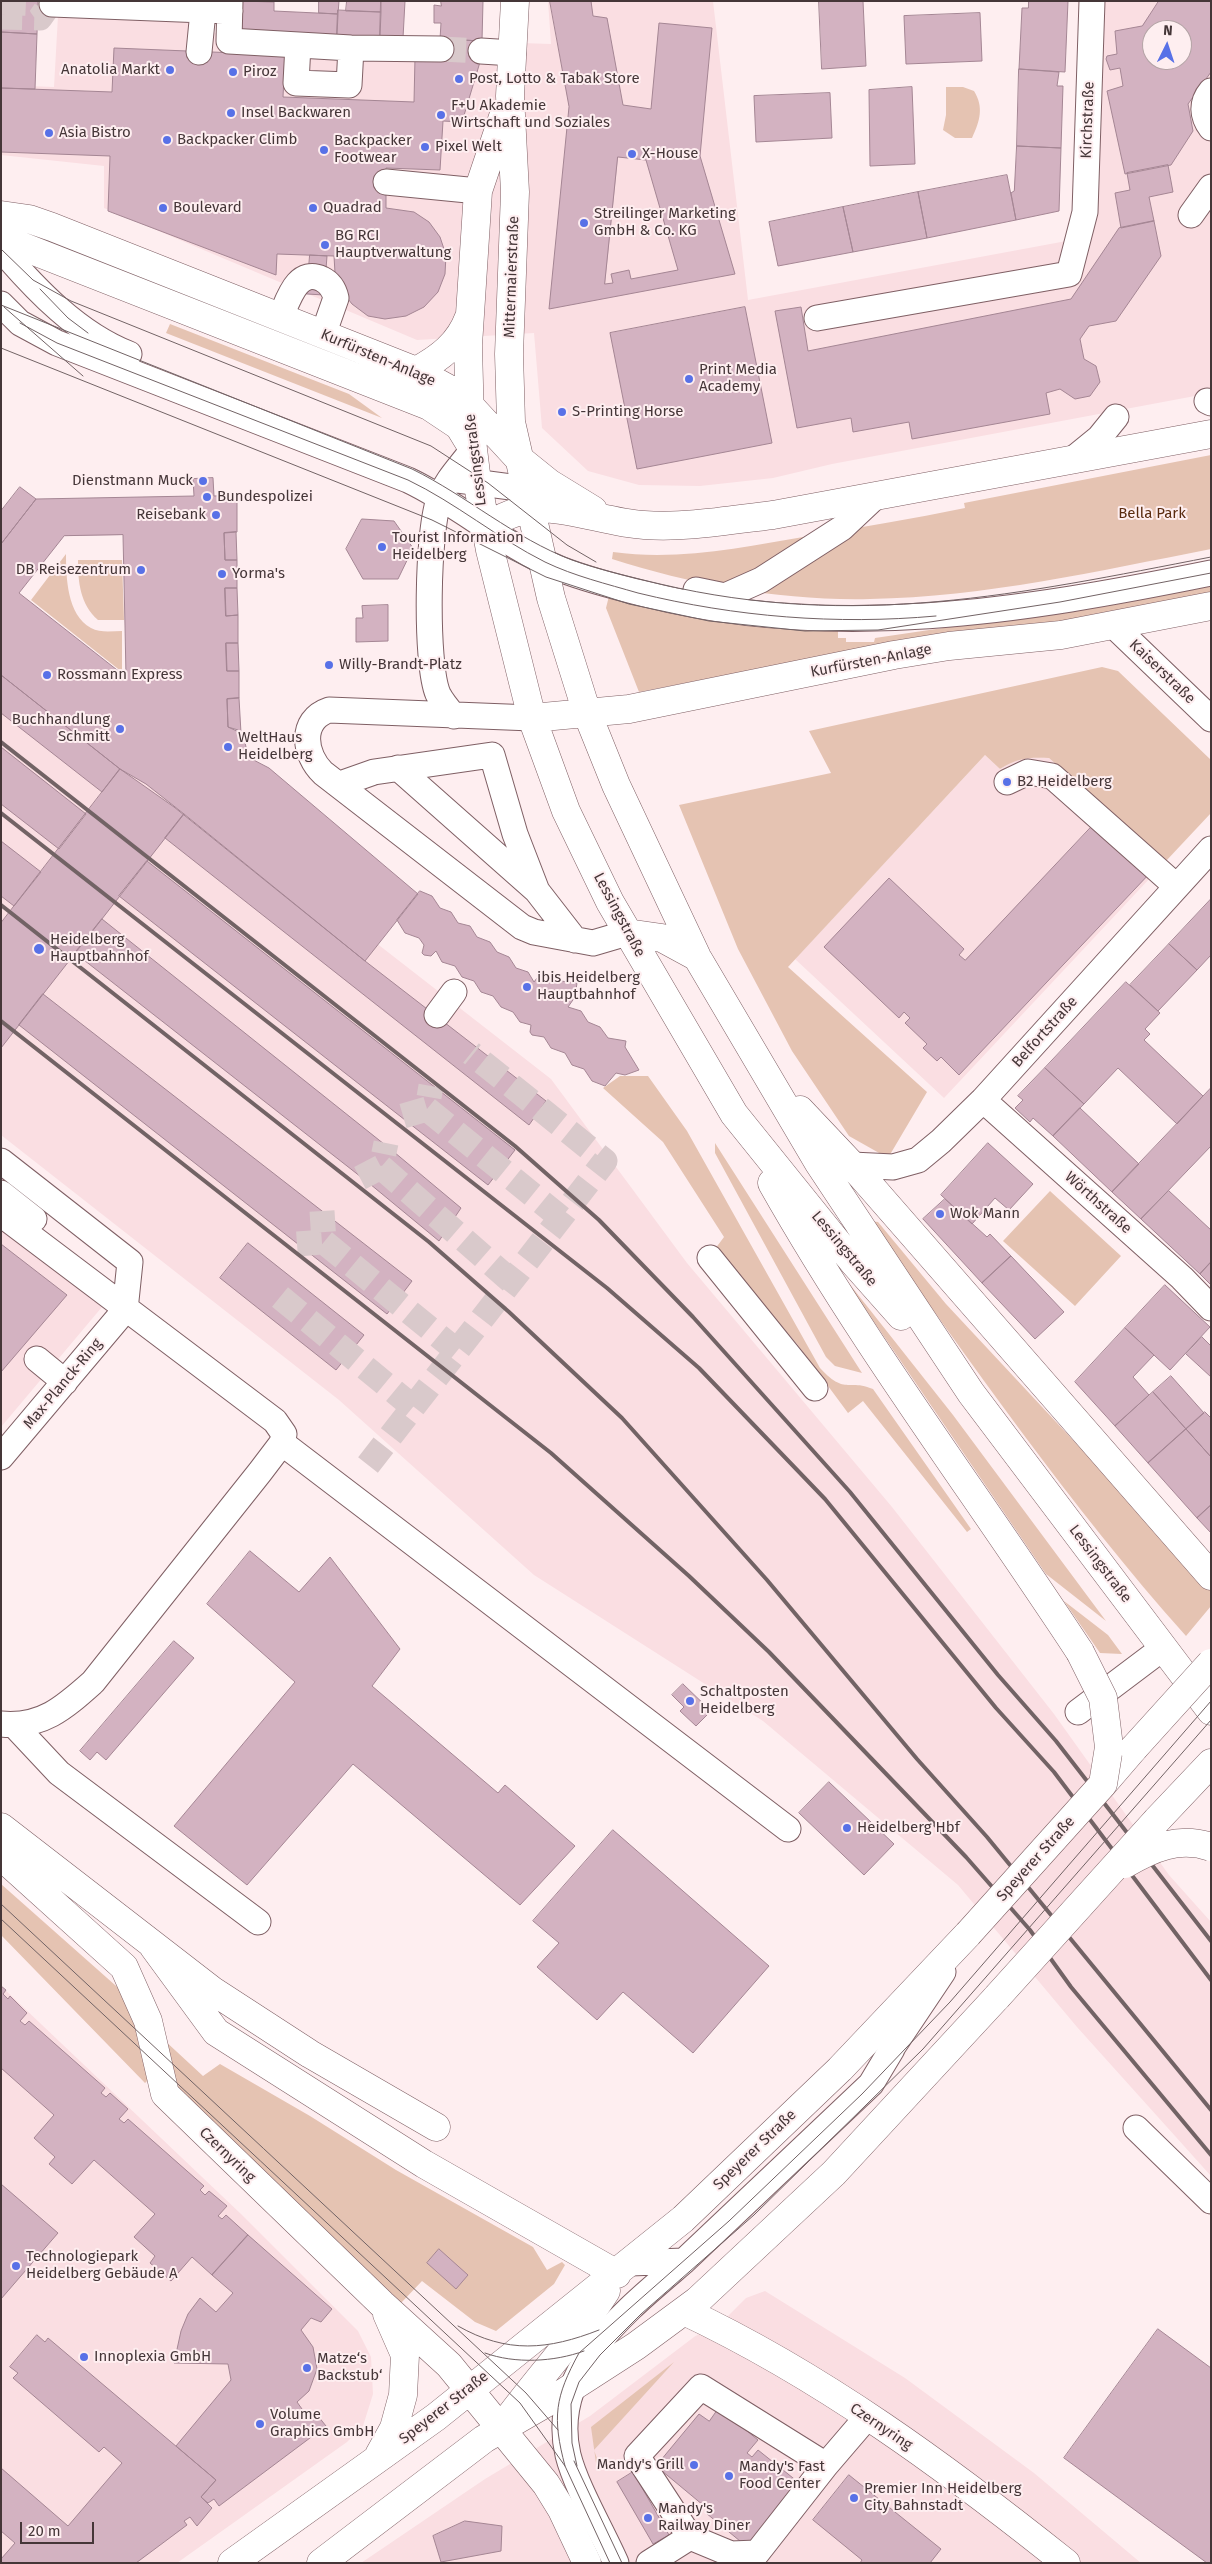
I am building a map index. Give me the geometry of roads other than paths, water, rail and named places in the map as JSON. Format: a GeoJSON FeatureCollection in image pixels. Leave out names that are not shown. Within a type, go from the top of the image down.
{"type":"FeatureCollection","features":[{"type":"Feature","properties":{"kind":"main road","name":"Mittermaierstraße"},"geometry":{"type":"LineString","coordinates":[[515,1],[510,96],[515,192],[509,390],[511,422],[518,458]]}},
{"type":"Feature","properties":{"kind":"main road","name":"Mittermaierstraße"},"geometry":{"type":"LineString","coordinates":[[470,404],[468,345],[478,191],[510,96]]}},
{"type":"Feature","properties":{"kind":"main road","name":"Kurfürsten-Anlage"},"geometry":{"type":"LineString","coordinates":[[1,214],[29,218],[90,241],[416,371],[470,404],[518,458],[549,483],[612,521]]}},
{"type":"Feature","properties":{"kind":"main road","name":"Kurfürsten-Anlage"},"geometry":{"type":"LineString","coordinates":[[2,247],[38,251],[429,406],[459,426],[473,450]]}},
{"type":"Feature","properties":{"kind":"main road"},"geometry":{"type":"LineString","coordinates":[[416,371],[444,353],[458,340],[471,314]]}},
{"type":"Feature","properties":{"kind":"main road","name":"Lessingstraße"},"geometry":{"type":"LineString","coordinates":[[470,404],[477,482],[489,519],[519,675],[532,718],[566,810],[627,933],[734,1114],[854,1263],[971,1393]]}},
{"type":"Feature","properties":{"kind":"main road"},"geometry":{"type":"LineString","coordinates":[[489,519],[528,499],[556,510],[612,521],[666,526],[714,522],[773,515],[1211,434]]}},
{"type":"Feature","properties":{"kind":"main road","name":"Lessingstraße"},"geometry":{"type":"LineString","coordinates":[[518,458],[551,598],[587,713],[616,785],[691,946],[818,1162],[971,1393],[1211,1711]]}},
{"type":"Feature","properties":{"kind":"main road","name":"Kurfürsten-Anlage"},"geometry":{"type":"LineString","coordinates":[[532,718],[651,704],[894,655],[949,646],[1016,642],[1211,606]]}},
{"type":"Feature","properties":{"kind":"main road"},"geometry":{"type":"LineString","coordinates":[[627,933],[662,938],[691,946]]}},
{"type":"Feature","properties":{"kind":"main road"},"geometry":{"type":"LineString","coordinates":[[762,1068],[852,1165],[1211,1576]]}},
{"type":"Feature","properties":{"kind":"main road"},"geometry":{"type":"LineString","coordinates":[[734,1114],[807,1244],[877,1351],[1030,1575],[1094,1675],[1103,1698],[1108,1730],[1109,1747],[1103,1784]]}},
{"type":"Feature","properties":{"kind":"main road","name":"Speyerer Straße"},"geometry":{"type":"LineString","coordinates":[[232,2563],[377,2460],[470,2390],[683,2219],[840,2069],[968,1934],[1211,1662]]}},
{"type":"Feature","properties":{"kind":"main road"},"geometry":{"type":"LineString","coordinates":[[322,2563],[466,2452],[636,2346],[691,2306],[834,2173],[927,2075],[1108,1873],[1211,1763]]}},
{"type":"Feature","properties":{"kind":"main road"},"geometry":{"type":"LineString","coordinates":[[1,1826],[152,1946],[213,1991],[310,2054],[436,2127]]}},
{"type":"Feature","properties":{"kind":"main road"},"geometry":{"type":"LineString","coordinates":[[1108,1873],[1144,1853],[1172,1843],[1196,1843],[1211,1847]]}},
{"type":"Feature","properties":{"kind":"main road","name":"Czernyring"},"geometry":{"type":"LineString","coordinates":[[1,1856],[124,1967],[148,2021],[164,2089],[174,2105],[382,2304],[441,2356],[546,2484],[562,2510],[587,2563]]}},
{"type":"Feature","properties":{"kind":"main road"},"geometry":{"type":"LineString","coordinates":[[152,1946],[216,2032],[424,2164],[624,2268],[583,2326],[526,2393],[501,2429]]}},
{"type":"Feature","properties":{"kind":"main road"},"geometry":{"type":"LineString","coordinates":[[377,2460],[394,2428],[401,2407],[405,2355],[398,2334],[382,2304]]}},
{"type":"Feature","properties":{"kind":"main road","name":"Czernyring"},"geometry":{"type":"LineString","coordinates":[[691,2306],[744,2341],[868,2416],[957,2479],[1066,2563]]}},
{"type":"Feature","properties":{"kind":"street","name":"Kirchstraße"},"geometry":{"type":"LineString","coordinates":[[817,318],[1069,274],[1085,212],[1092,1]]}},
{"type":"Feature","properties":{"kind":"street"},"geometry":{"type":"LineString","coordinates":[[52,4],[230,6],[229,41],[351,48],[441,49]]}},
{"type":"Feature","properties":{"kind":"street"},"geometry":{"type":"LineString","coordinates":[[199,52],[204,6]]}},
{"type":"Feature","properties":{"kind":"street"},"geometry":{"type":"LineString","coordinates":[[298,45],[296,82],[349,86],[351,48]]}},
{"type":"Feature","properties":{"kind":"street"},"geometry":{"type":"LineString","coordinates":[[481,51],[512,53]]}},
{"type":"Feature","properties":{"kind":"street"},"geometry":{"type":"LineString","coordinates":[[1211,91],[1204,104],[1204,114],[1211,128]]}},
{"type":"Feature","properties":{"kind":"street"},"geometry":{"type":"LineString","coordinates":[[386,182],[478,191]]}},
{"type":"Feature","properties":{"kind":"street"},"geometry":{"type":"LineString","coordinates":[[1191,215],[1211,187]]}},
{"type":"Feature","properties":{"kind":"street","name":"Kurfürsten-Anlage"},"geometry":{"type":"LineString","coordinates":[[2,247],[16,235],[90,241]]}},
{"type":"Feature","properties":{"kind":"street"},"geometry":{"type":"LineString","coordinates":[[2,247],[68,318],[105,343],[412,469],[445,487],[542,558],[601,582],[675,602],[742,613],[838,619],[918,618],[997,611],[1060,602],[1211,573]]}},
{"type":"Feature","properties":{"kind":"street"},"geometry":{"type":"LineString","coordinates":[[280,318],[297,283],[309,277],[318,278],[330,285],[336,298],[322,335]]}},
{"type":"Feature","properties":{"kind":"street"},"geometry":{"type":"LineString","coordinates":[[1,304],[20,323],[52,340],[392,474],[445,487],[477,482],[528,499]]}},
{"type":"Feature","properties":{"kind":"street"},"geometry":{"type":"LineString","coordinates":[[1072,460],[1099,438],[1116,417]]}},
{"type":"Feature","properties":{"kind":"street"},"geometry":{"type":"LineString","coordinates":[[454,716],[438,693],[430,633],[431,532],[445,487],[473,450]]}},
{"type":"Feature","properties":{"kind":"street"},"geometry":{"type":"LineString","coordinates":[[542,558],[571,559],[603,570],[725,596],[761,580],[842,528],[876,496]]}},
{"type":"Feature","properties":{"kind":"street","name":"Kaiserstraße"},"geometry":{"type":"LineString","coordinates":[[1113,625],[1211,719]]}},
{"type":"Feature","properties":{"kind":"street"},"geometry":{"type":"LineString","coordinates":[[532,718],[454,716],[341,709],[321,713],[313,720],[308,730],[310,756],[314,764],[522,927],[534,932],[593,943],[627,933]]}},
{"type":"Feature","properties":{"kind":"street"},"geometry":{"type":"LineString","coordinates":[[340,784],[374,772],[492,755],[515,834],[537,891]]}},
{"type":"Feature","properties":{"kind":"street"},"geometry":{"type":"LineString","coordinates":[[398,768],[537,891],[575,940]]}},
{"type":"Feature","properties":{"kind":"street"},"geometry":{"type":"LineString","coordinates":[[1007,782],[1028,772],[1052,776],[1176,886]]}},
{"type":"Feature","properties":{"kind":"street","name":"Belfortstraße"},"geometry":{"type":"LineString","coordinates":[[852,1165],[892,1167],[918,1160],[941,1141],[983,1100],[1211,849]]}},
{"type":"Feature","properties":{"kind":"street"},"geometry":{"type":"LineString","coordinates":[[437,1016],[454,992]]}},
{"type":"Feature","properties":{"kind":"street","name":"Wörthstraße"},"geometry":{"type":"LineString","coordinates":[[983,1100],[1177,1273],[1211,1308]]}},
{"type":"Feature","properties":{"kind":"street"},"geometry":{"type":"LineString","coordinates":[[1,1161],[130,1262],[125,1310]]}},
{"type":"Feature","properties":{"kind":"street"},"geometry":{"type":"LineString","coordinates":[[1,1193],[115,1283],[125,1310]]}},
{"type":"Feature","properties":{"kind":"street"},"geometry":{"type":"LineString","coordinates":[[1,1214],[125,1310],[275,1421],[284,1434],[282,1443],[93,1682],[65,1708],[40,1720],[8,1724]]}},
{"type":"Feature","properties":{"kind":"street"},"geometry":{"type":"LineString","coordinates":[[710,1258],[815,1388]]}},
{"type":"Feature","properties":{"kind":"street","name":"Max-Planck-Ring"},"geometry":{"type":"LineString","coordinates":[[1,1457],[125,1310]]}},
{"type":"Feature","properties":{"kind":"street"},"geometry":{"type":"LineString","coordinates":[[37,1359],[65,1382]]}},
{"type":"Feature","properties":{"kind":"street"},"geometry":{"type":"LineString","coordinates":[[282,1443],[788,1829]]}},
{"type":"Feature","properties":{"kind":"street"},"geometry":{"type":"LineString","coordinates":[[1078,1712],[1163,1648]]}},
{"type":"Feature","properties":{"kind":"street"},"geometry":{"type":"LineString","coordinates":[[8,1724],[59,1773],[258,1922]]}},
{"type":"Feature","properties":{"kind":"street"},"geometry":{"type":"LineString","coordinates":[[616,2563],[568,2456],[565,2417],[570,2388],[593,2348],[647,2292],[684,2261],[871,2084],[891,2050],[968,1934]]}},
{"type":"Feature","properties":{"kind":"street"},"geometry":{"type":"LineString","coordinates":[[1136,2128],[1211,2201]]}},
{"type":"Feature","properties":{"kind":"street"},"geometry":{"type":"LineString","coordinates":[[624,2268],[684,2261]]}},
{"type":"Feature","properties":{"kind":"street"},"geometry":{"type":"LineString","coordinates":[[826,2465],[701,2387],[638,2456],[690,2537],[731,2554],[757,2553],[826,2465],[868,2416]]}},
{"type":"Feature","properties":{"kind":"street"},"geometry":{"type":"LineString","coordinates":[[649,2563],[690,2537]]}},
{"type":"Feature","properties":{"kind":"tunnel"},"geometry":{"type":"LineString","coordinates":[[1,2],[40,4],[45,11],[40,18],[1,17]]}},
{"type":"Feature","properties":{"kind":"tunnel"},"geometry":{"type":"LineString","coordinates":[[441,49],[481,51]]}},
{"type":"Feature","properties":{"kind":"tunnel"},"geometry":{"type":"LineString","coordinates":[[368,1465],[605,1161],[471,1053]]}},
{"type":"Feature","properties":{"kind":"tunnel"},"geometry":{"type":"LineString","coordinates":[[403,1116],[427,1109],[431,1086]]}},
{"type":"Feature","properties":{"kind":"tunnel"},"geometry":{"type":"LineString","coordinates":[[427,1109],[561,1218]]}},
{"type":"Feature","properties":{"kind":"tunnel"},"geometry":{"type":"LineString","coordinates":[[360,1178],[381,1167],[386,1143]]}},
{"type":"Feature","properties":{"kind":"tunnel"},"geometry":{"type":"LineString","coordinates":[[381,1167],[511,1281]]}},
{"type":"Feature","properties":{"kind":"tunnel"},"geometry":{"type":"LineString","coordinates":[[297,1244],[324,1242],[322,1211]]}},
{"type":"Feature","properties":{"kind":"tunnel"},"geometry":{"type":"LineString","coordinates":[[324,1242],[457,1351]]}},
{"type":"Feature","properties":{"kind":"tunnel"},"geometry":{"type":"LineString","coordinates":[[280,1297],[413,1407]]}},
{"type":"Feature","properties":{"kind":"tram line"},"geometry":{"type":"LineString","coordinates":[[1,249],[33,280],[71,301],[431,446],[488,483],[567,545],[596,562]]}},
{"type":"Feature","properties":{"kind":"tram line"},"geometry":{"type":"LineString","coordinates":[[40,289],[68,318],[88,333]]}},
{"type":"Feature","properties":{"kind":"tram line"},"geometry":{"type":"LineString","coordinates":[[1,305],[412,469],[510,529],[572,560],[660,584],[732,598],[802,604],[870,605],[937,602],[1072,583],[1211,557]]}},
{"type":"Feature","properties":{"kind":"tram line"},"geometry":{"type":"LineString","coordinates":[[4,307],[83,376]]}},
{"type":"Feature","properties":{"kind":"tram line"},"geometry":{"type":"LineString","coordinates":[[20,323],[57,343],[408,480],[443,499],[527,553],[556,567],[591,579],[638,593],[675,601],[712,608],[786,617],[861,620],[936,616]]}},
{"type":"Feature","properties":{"kind":"tram line"},"geometry":{"type":"LineString","coordinates":[[1,348],[432,520],[546,577],[629,604],[709,621],[805,631],[878,630],[1060,602],[1211,573]]}},
{"type":"Feature","properties":{"kind":"tram line"},"geometry":{"type":"LineString","coordinates":[[565,2466],[558,2434],[558,2408],[565,2382],[579,2353],[729,2221],[862,2094],[950,2002],[1211,1701]]}},
{"type":"Feature","properties":{"kind":"tram line"},"geometry":{"type":"LineString","coordinates":[[577,2466],[572,2443],[571,2404],[579,2382],[600,2355],[641,2314],[754,2215],[923,2049],[1211,1720]]}},
{"type":"Feature","properties":{"kind":"tram line"},"geometry":{"type":"LineString","coordinates":[[1,1904],[526,2393],[558,2430]]}},
{"type":"Feature","properties":{"kind":"tram line"},"geometry":{"type":"LineString","coordinates":[[1,1919],[520,2403],[565,2466],[610,2563]]}},
{"type":"Feature","properties":{"kind":"tram line"},"geometry":{"type":"LineString","coordinates":[[458,2326],[494,2341],[528,2346],[562,2342],[599,2330]]}},
{"type":"Feature","properties":{"kind":"tram line"},"geometry":{"type":"LineString","coordinates":[[485,2353],[509,2359],[534,2360],[560,2358],[584,2351]]}},
{"type":"Feature","properties":{"kind":"tram line"},"geometry":{"type":"LineString","coordinates":[[574,2461],[622,2563]]}},
{"type":"Feature","properties":{"kind":"railway"},"geometry":{"type":"LineString","coordinates":[[1,742],[515,1146],[599,1220],[693,1317],[850,1492],[998,1675],[1056,1741],[1211,1941]]}},
{"type":"Feature","properties":{"kind":"railway"},"geometry":{"type":"LineString","coordinates":[[1,813],[607,1288],[699,1368],[825,1499],[996,1708],[1054,1772],[1211,1980]]}},
{"type":"Feature","properties":{"kind":"railway"},"geometry":{"type":"LineString","coordinates":[[1,905],[429,1242],[509,1312],[622,1418],[767,1580],[917,1759],[987,1837],[1211,2110]]}},
{"type":"Feature","properties":{"kind":"railway"},"geometry":{"type":"LineString","coordinates":[[1,1021],[551,1453],[689,1576],[769,1652],[966,1857],[1030,1930],[1071,1987],[1211,2155]]}},
{"type":"Feature","properties":{"kind":"place","name":"Anatolia Markt"},"geometry":{"type":"Point","coordinates":[170,70]}},
{"type":"Feature","properties":{"kind":"place","name":"Piroz"},"geometry":{"type":"Point","coordinates":[233,72]}},
{"type":"Feature","properties":{"kind":"place","name":"Post, Lotto & Tabak Store"},"geometry":{"type":"Point","coordinates":[459,79]}},
{"type":"Feature","properties":{"kind":"place","name":"Insel Backwaren"},"geometry":{"type":"Point","coordinates":[231,113]}},
{"type":"Feature","properties":{"kind":"place","name":"F+U Akademie Wirtschaft und Soziales"},"geometry":{"type":"Point","coordinates":[441,115]}},
{"type":"Feature","properties":{"kind":"place","name":"Asia Bistro"},"geometry":{"type":"Point","coordinates":[49,133]}},
{"type":"Feature","properties":{"kind":"place","name":"Backpacker Climb"},"geometry":{"type":"Point","coordinates":[167,140]}},
{"type":"Feature","properties":{"kind":"place","name":"Pixel Welt"},"geometry":{"type":"Point","coordinates":[425,147]}},
{"type":"Feature","properties":{"kind":"place","name":"Backpacker Footwear"},"geometry":{"type":"Point","coordinates":[324,150]}},
{"type":"Feature","properties":{"kind":"place","name":"X-House"},"geometry":{"type":"Point","coordinates":[632,154]}},
{"type":"Feature","properties":{"kind":"place","name":"Boulevard"},"geometry":{"type":"Point","coordinates":[163,208]}},
{"type":"Feature","properties":{"kind":"place","name":"Quadrad"},"geometry":{"type":"Point","coordinates":[313,208]}},
{"type":"Feature","properties":{"kind":"place","name":"Streilinger Marketing GmbH & Co. KG"},"geometry":{"type":"Point","coordinates":[584,223]}},
{"type":"Feature","properties":{"kind":"place","name":"BG RCI Hauptverwaltung"},"geometry":{"type":"Point","coordinates":[325,245]}},
{"type":"Feature","properties":{"kind":"place","name":"Print Media Academy"},"geometry":{"type":"Point","coordinates":[689,379]}},
{"type":"Feature","properties":{"kind":"place","name":"S-Printing Horse"},"geometry":{"type":"Point","coordinates":[562,412]}},
{"type":"Feature","properties":{"kind":"place","name":"Dienstmann Muck"},"geometry":{"type":"Point","coordinates":[203,481]}},
{"type":"Feature","properties":{"kind":"place","name":"Bundespolizei"},"geometry":{"type":"Point","coordinates":[207,497]}},
{"type":"Feature","properties":{"kind":"place","name":"Reisebank"},"geometry":{"type":"Point","coordinates":[216,515]}},
{"type":"Feature","properties":{"kind":"place","name":"Tourist Information Heidelberg"},"geometry":{"type":"Point","coordinates":[382,547]}},
{"type":"Feature","properties":{"kind":"place","name":"DB Reisezentrum"},"geometry":{"type":"Point","coordinates":[141,570]}},
{"type":"Feature","properties":{"kind":"place","name":"Yorma's"},"geometry":{"type":"Point","coordinates":[222,574]}},
{"type":"Feature","properties":{"kind":"place","name":"Willy-Brandt-Platz"},"geometry":{"type":"Point","coordinates":[329,665]}},
{"type":"Feature","properties":{"kind":"place","name":"Rossmann Express"},"geometry":{"type":"Point","coordinates":[47,675]}},
{"type":"Feature","properties":{"kind":"place","name":"Buchhandlung Schmitt"},"geometry":{"type":"Point","coordinates":[120,729]}},
{"type":"Feature","properties":{"kind":"place","name":"WeltHaus Heidelberg"},"geometry":{"type":"Point","coordinates":[228,747]}},
{"type":"Feature","properties":{"kind":"place","name":"B2 Heidelberg"},"geometry":{"type":"Point","coordinates":[1007,782]}},
{"type":"Feature","properties":{"kind":"place","name":"Heidelberg Hauptbahnhof"},"geometry":{"type":"Point","coordinates":[39,949]}},
{"type":"Feature","properties":{"kind":"place","name":"ibis Heidelberg Hauptbahnhof"},"geometry":{"type":"Point","coordinates":[527,987]}},
{"type":"Feature","properties":{"kind":"place","name":"Wok Mann"},"geometry":{"type":"Point","coordinates":[940,1214]}},
{"type":"Feature","properties":{"kind":"place","name":"Schaltposten Heidelberg"},"geometry":{"type":"Point","coordinates":[690,1701]}},
{"type":"Feature","properties":{"kind":"place","name":"Heidelberg Hbf"},"geometry":{"type":"Point","coordinates":[847,1828]}},
{"type":"Feature","properties":{"kind":"place","name":"Technologiepark Heidelberg Gebäude A"},"geometry":{"type":"Point","coordinates":[16,2266]}},
{"type":"Feature","properties":{"kind":"place","name":"Innoplexia GmbH"},"geometry":{"type":"Point","coordinates":[84,2357]}},
{"type":"Feature","properties":{"kind":"place","name":"Matze‘s Backstub‘"},"geometry":{"type":"Point","coordinates":[307,2368]}},
{"type":"Feature","properties":{"kind":"place","name":"Volume Graphics GmbH"},"geometry":{"type":"Point","coordinates":[260,2424]}},
{"type":"Feature","properties":{"kind":"place","name":"Mandy's Grill"},"geometry":{"type":"Point","coordinates":[694,2465]}},
{"type":"Feature","properties":{"kind":"place","name":"Mandy's Fast Food Center"},"geometry":{"type":"Point","coordinates":[729,2476]}},
{"type":"Feature","properties":{"kind":"place","name":"Premier Inn Heidelberg City Bahnstadt"},"geometry":{"type":"Point","coordinates":[854,2498]}},
{"type":"Feature","properties":{"kind":"place","name":"Mandy's Railway Diner"},"geometry":{"type":"Point","coordinates":[648,2518]}},
{"type":"Feature","properties":{"kind":"park label","name":"Bella Park"},"geometry":{"type":"Point","coordinates":[1152,514]}}]}
